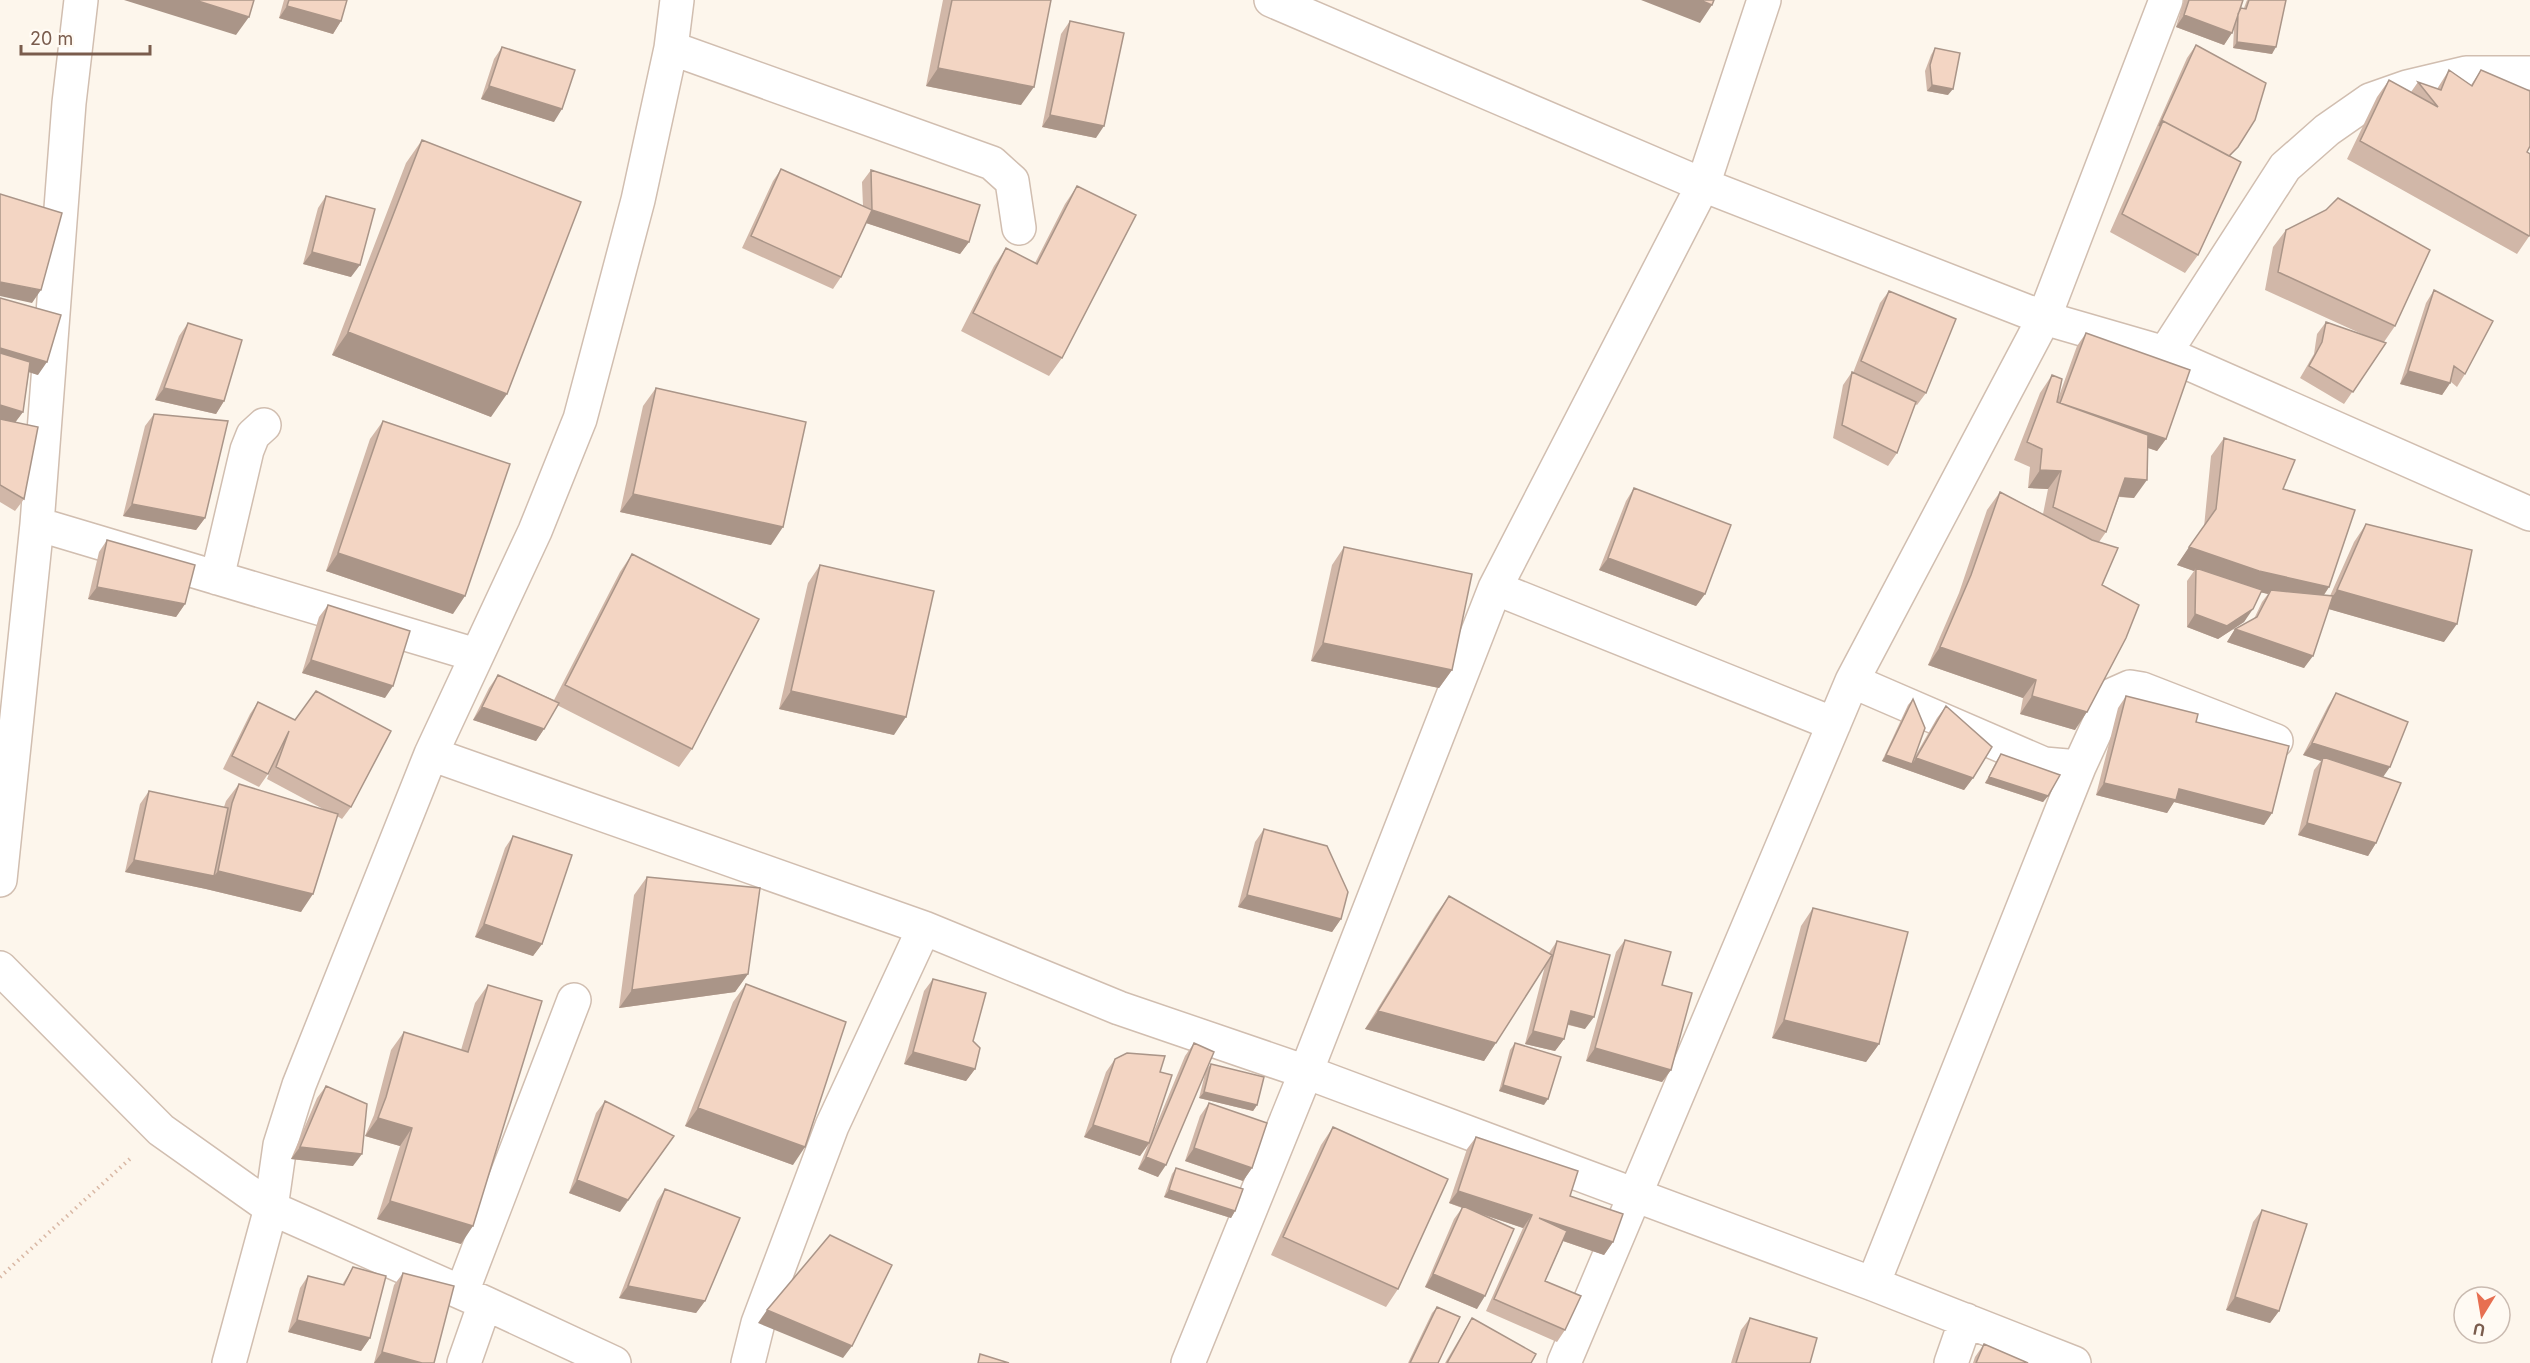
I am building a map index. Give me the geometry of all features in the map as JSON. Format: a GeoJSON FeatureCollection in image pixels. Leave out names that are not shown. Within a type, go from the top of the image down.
{"type":"FeatureCollection","features":[{"type":"Feature","properties":{"kind":"street"},"geometry":{"type":"LineString","coordinates":[[0,880],[37,524],[69,103],[81,0]]}},
{"type":"Feature","properties":{"kind":"street"},"geometry":{"type":"LineString","coordinates":[[229,1363],[271,1208],[280,1145],[299,1085],[431,754],[535,531],[580,418],[638,200],[671,48],[677,0]]}},
{"type":"Feature","properties":{"kind":"street"},"geometry":{"type":"LineString","coordinates":[[1271,0],[1703,185],[2044,318],[2165,353],[2530,514]]}},
{"type":"Feature","properties":{"kind":"street"},"geometry":{"type":"LineString","coordinates":[[1188,1363],[1306,1072],[1495,588],[1703,185],[1764,0]]}},
{"type":"Feature","properties":{"kind":"street"},"geometry":{"type":"LineString","coordinates":[[1564,1363],[1852,681],[2044,318],[2166,0]]}},
{"type":"Feature","properties":{"kind":"street"},"geometry":{"type":"LineString","coordinates":[[671,48],[992,163],[1012,181],[1019,228]]}},
{"type":"Feature","properties":{"kind":"street"},"geometry":{"type":"LineString","coordinates":[[2165,353],[2285,166],[2327,130],[2370,100],[2407,87],[2466,73],[2530,73]]}},
{"type":"Feature","properties":{"kind":"street"},"geometry":{"type":"LineString","coordinates":[[217,578],[247,450],[253,435],[264,425]]}},
{"type":"Feature","properties":{"kind":"street"},"geometry":{"type":"LineString","coordinates":[[37,524],[476,654]]}},
{"type":"Feature","properties":{"kind":"street"},"geometry":{"type":"LineString","coordinates":[[1495,588],[1833,724]]}},
{"type":"Feature","properties":{"kind":"street"},"geometry":{"type":"LineString","coordinates":[[1852,681],[2044,765],[2079,767]]}},
{"type":"Feature","properties":{"kind":"street"},"geometry":{"type":"LineString","coordinates":[[1873,1284],[2079,767],[2112,694],[2130,687],[2142,689],[2276,741]]}},
{"type":"Feature","properties":{"kind":"street"},"geometry":{"type":"LineString","coordinates":[[431,754],[924,928],[1119,1008],[1306,1072],[1873,1284],[2074,1363]]}},
{"type":"Feature","properties":{"kind":"street"},"geometry":{"type":"LineString","coordinates":[[748,1363],[758,1323],[832,1126],[924,928]]}},
{"type":"Feature","properties":{"kind":"street"},"geometry":{"type":"LineString","coordinates":[[0,968],[161,1130],[271,1208],[474,1297],[614,1363]]}},
{"type":"Feature","properties":{"kind":"street"},"geometry":{"type":"LineString","coordinates":[[464,1363],[474,1297],[574,1000]]}},
{"type":"Feature","properties":{"kind":"street"},"geometry":{"type":"LineString","coordinates":[[1951,1363],[1966,1320]]}},
{"type":"Feature","properties":{"kind":"path"},"geometry":{"type":"LineString","coordinates":[[0,1277],[161,1130]]}},
{"type":"Feature","properties":{"kind":"building"},"geometry":{"type":"Polygon","coordinates":[[[195,0],[254,0],[249,17],[195,0]]]}},
{"type":"Feature","properties":{"kind":"building"},"geometry":{"type":"Polygon","coordinates":[[[289,0],[347,0],[341,21],[287,6],[289,0]]]}},
{"type":"Feature","properties":{"kind":"building"},"geometry":{"type":"Polygon","coordinates":[[[952,0],[1051,0],[1034,87],[938,68],[952,0]]]}},
{"type":"Feature","properties":{"kind":"building"},"geometry":{"type":"Polygon","coordinates":[[[1700,0],[1714,0],[1712,5],[1700,0]]]}},
{"type":"Feature","properties":{"kind":"building"},"geometry":{"type":"Polygon","coordinates":[[[2189,0],[2243,0],[2232,33],[2184,15],[2189,0]]]}},
{"type":"Feature","properties":{"kind":"building"},"geometry":{"type":"Polygon","coordinates":[[[2249,0],[2286,0],[2276,47],[2237,42],[2238,14],[2241,8],[2246,9],[2249,0]]]}},
{"type":"Feature","properties":{"kind":"building"},"geometry":{"type":"Polygon","coordinates":[[[1070,21],[1124,33],[1104,126],[1050,115],[1070,21]]]}},
{"type":"Feature","properties":{"kind":"building"},"geometry":{"type":"Polygon","coordinates":[[[2196,45],[2266,83],[2255,120],[2238,147],[2229,156],[2163,121],[2159,126],[2196,45]]]}},
{"type":"Feature","properties":{"kind":"building"},"geometry":{"type":"Polygon","coordinates":[[[502,47],[575,70],[562,109],[489,86],[502,47]]]}},
{"type":"Feature","properties":{"kind":"building"},"geometry":{"type":"Polygon","coordinates":[[[1935,48],[1960,53],[1953,89],[1932,85],[1930,65],[1935,48]]]}},
{"type":"Feature","properties":{"kind":"building"},"geometry":{"type":"Polygon","coordinates":[[[2449,70],[2472,86],[2481,70],[2530,91],[2530,146],[2527,152],[2530,154],[2529,236],[2360,141],[2389,80],[2438,107],[2418,82],[2441,90],[2449,70]]]}},
{"type":"Feature","properties":{"kind":"building"},"geometry":{"type":"Polygon","coordinates":[[[2163,121],[2241,162],[2198,255],[2122,214],[2163,121]]]}},
{"type":"Feature","properties":{"kind":"building"},"geometry":{"type":"Polygon","coordinates":[[[422,140],[581,202],[507,394],[348,332],[422,140]]]}},
{"type":"Feature","properties":{"kind":"building"},"geometry":{"type":"Polygon","coordinates":[[[781,169],[872,210],[841,277],[751,236],[781,169]]]}},
{"type":"Feature","properties":{"kind":"building"},"geometry":{"type":"Polygon","coordinates":[[[871,170],[980,205],[969,242],[872,210],[871,170]]]}},
{"type":"Feature","properties":{"kind":"building"},"geometry":{"type":"Polygon","coordinates":[[[1077,186],[1136,215],[1062,358],[973,313],[1006,248],[1037,264],[1077,186]]]}},
{"type":"Feature","properties":{"kind":"building"},"geometry":{"type":"Polygon","coordinates":[[[0,194],[62,213],[41,290],[0,282],[0,194]]]}},
{"type":"Feature","properties":{"kind":"building"},"geometry":{"type":"Polygon","coordinates":[[[326,196],[375,209],[360,265],[312,252],[326,196]]]}},
{"type":"Feature","properties":{"kind":"building"},"geometry":{"type":"Polygon","coordinates":[[[2338,198],[2430,250],[2395,326],[2278,272],[2286,230],[2326,210],[2338,198]]]}},
{"type":"Feature","properties":{"kind":"building"},"geometry":{"type":"Polygon","coordinates":[[[2434,290],[2493,321],[2465,374],[2454,366],[2450,383],[2408,371],[2434,290]]]}},
{"type":"Feature","properties":{"kind":"building"},"geometry":{"type":"Polygon","coordinates":[[[1889,291],[1956,319],[1926,393],[1861,361],[1889,291]]]}},
{"type":"Feature","properties":{"kind":"building"},"geometry":{"type":"Polygon","coordinates":[[[0,298],[61,315],[47,362],[0,348],[0,298]]]}},
{"type":"Feature","properties":{"kind":"building"},"geometry":{"type":"Polygon","coordinates":[[[2326,322],[2386,343],[2353,392],[2309,366],[2322,342],[2326,322]]]}},
{"type":"Feature","properties":{"kind":"building"},"geometry":{"type":"Polygon","coordinates":[[[188,323],[242,340],[224,401],[164,388],[188,323]]]}},
{"type":"Feature","properties":{"kind":"building"},"geometry":{"type":"Polygon","coordinates":[[[2086,333],[2190,370],[2166,439],[2060,403],[2086,333]]]}},
{"type":"Feature","properties":{"kind":"building"},"geometry":{"type":"Polygon","coordinates":[[[0,353],[30,362],[23,412],[0,405],[0,353]]]}},
{"type":"Feature","properties":{"kind":"building"},"geometry":{"type":"Polygon","coordinates":[[[1852,372],[1916,402],[1897,453],[1842,425],[1852,372]]]}},
{"type":"Feature","properties":{"kind":"building"},"geometry":{"type":"Polygon","coordinates":[[[2052,375],[2062,379],[2057,402],[2148,435],[2147,480],[2125,478],[2106,532],[2053,507],[2061,471],[2040,470],[2042,449],[2027,442],[2052,375]]]}},
{"type":"Feature","properties":{"kind":"building"},"geometry":{"type":"Polygon","coordinates":[[[656,388],[806,422],[783,527],[633,494],[656,388]]]}},
{"type":"Feature","properties":{"kind":"building"},"geometry":{"type":"Polygon","coordinates":[[[154,414],[228,421],[205,518],[132,504],[154,414]]]}},
{"type":"Feature","properties":{"kind":"building"},"geometry":{"type":"Polygon","coordinates":[[[0,419],[38,427],[24,499],[0,485],[0,419]]]}},
{"type":"Feature","properties":{"kind":"building"},"geometry":{"type":"Polygon","coordinates":[[[383,421],[510,464],[465,596],[338,553],[383,421]]]}},
{"type":"Feature","properties":{"kind":"building"},"geometry":{"type":"Polygon","coordinates":[[[2224,438],[2295,460],[2283,489],[2355,510],[2329,587],[2259,571],[2189,547],[2216,509],[2224,438]]]}},
{"type":"Feature","properties":{"kind":"building"},"geometry":{"type":"Polygon","coordinates":[[[1634,488],[1731,525],[1705,594],[1608,558],[1634,488]]]}},
{"type":"Feature","properties":{"kind":"building"},"geometry":{"type":"Polygon","coordinates":[[[2000,492],[2092,540],[2118,548],[2102,585],[2139,605],[2126,638],[2087,712],[2032,696],[2036,680],[1940,647],[1971,575],[2000,492]]]}},
{"type":"Feature","properties":{"kind":"building"},"geometry":{"type":"Polygon","coordinates":[[[2366,524],[2472,550],[2457,624],[2337,590],[2366,524]]]}},
{"type":"Feature","properties":{"kind":"building"},"geometry":{"type":"Polygon","coordinates":[[[107,540],[195,565],[185,604],[97,587],[107,540]]]}},
{"type":"Feature","properties":{"kind":"building"},"geometry":{"type":"Polygon","coordinates":[[[1344,547],[1472,574],[1452,670],[1323,643],[1344,547]]]}},
{"type":"Feature","properties":{"kind":"building"},"geometry":{"type":"Polygon","coordinates":[[[632,554],[759,619],[692,749],[565,685],[632,554]]]}},
{"type":"Feature","properties":{"kind":"building"},"geometry":{"type":"Polygon","coordinates":[[[820,565],[934,591],[906,717],[791,691],[820,565]]]}},
{"type":"Feature","properties":{"kind":"building"},"geometry":{"type":"Polygon","coordinates":[[[2196,568],[2262,590],[2253,609],[2227,626],[2195,614],[2196,568]]]}},
{"type":"Feature","properties":{"kind":"building"},"geometry":{"type":"Polygon","coordinates":[[[2271,590],[2333,596],[2313,656],[2235,629],[2257,617],[2271,590]]]}},
{"type":"Feature","properties":{"kind":"building"},"geometry":{"type":"Polygon","coordinates":[[[328,605],[410,631],[393,686],[311,660],[328,605]]]}},
{"type":"Feature","properties":{"kind":"building"},"geometry":{"type":"Polygon","coordinates":[[[498,675],[559,703],[544,729],[482,707],[498,675]]]}},
{"type":"Feature","properties":{"kind":"building"},"geometry":{"type":"Polygon","coordinates":[[[316,691],[391,731],[351,807],[276,767],[289,731],[268,774],[232,756],[258,702],[295,720],[316,691]]]}},
{"type":"Feature","properties":{"kind":"building"},"geometry":{"type":"Polygon","coordinates":[[[2336,693],[2408,722],[2390,767],[2312,743],[2336,693]]]}},
{"type":"Feature","properties":{"kind":"building"},"geometry":{"type":"Polygon","coordinates":[[[2126,696],[2198,714],[2196,722],[2289,746],[2272,813],[2179,789],[2176,800],[2104,783],[2126,696]]]}},
{"type":"Feature","properties":{"kind":"building"},"geometry":{"type":"Polygon","coordinates":[[[1913,699],[1925,728],[1912,764],[1886,755],[1913,699]]]}},
{"type":"Feature","properties":{"kind":"building"},"geometry":{"type":"Polygon","coordinates":[[[1946,706],[1992,747],[1973,778],[1916,758],[1946,706]]]}},
{"type":"Feature","properties":{"kind":"building"},"geometry":{"type":"Polygon","coordinates":[[[2001,754],[2060,775],[2048,796],[1989,777],[2001,754]]]}},
{"type":"Feature","properties":{"kind":"building"},"geometry":{"type":"Polygon","coordinates":[[[2323,757],[2401,783],[2376,843],[2307,823],[2323,757]]]}},
{"type":"Feature","properties":{"kind":"building"},"geometry":{"type":"Polygon","coordinates":[[[239,784],[338,814],[313,894],[218,871],[232,803],[239,784]]]}},
{"type":"Feature","properties":{"kind":"building"},"geometry":{"type":"Polygon","coordinates":[[[149,791],[228,808],[214,876],[134,860],[149,791]]]}},
{"type":"Feature","properties":{"kind":"building"},"geometry":{"type":"Polygon","coordinates":[[[1264,829],[1327,846],[1348,892],[1341,919],[1247,895],[1264,829]]]}},
{"type":"Feature","properties":{"kind":"building"},"geometry":{"type":"Polygon","coordinates":[[[513,836],[572,855],[542,944],[484,924],[513,836]]]}},
{"type":"Feature","properties":{"kind":"building"},"geometry":{"type":"Polygon","coordinates":[[[647,877],[760,888],[748,974],[632,990],[647,877]]]}},
{"type":"Feature","properties":{"kind":"building"},"geometry":{"type":"Polygon","coordinates":[[[1449,896],[1552,955],[1496,1043],[1378,1011],[1449,896]]]}},
{"type":"Feature","properties":{"kind":"building"},"geometry":{"type":"Polygon","coordinates":[[[1813,908],[1908,932],[1879,1044],[1784,1020],[1813,908]]]}},
{"type":"Feature","properties":{"kind":"building"},"geometry":{"type":"Polygon","coordinates":[[[1625,940],[1671,952],[1662,985],[1692,993],[1671,1070],[1595,1048],[1625,940]]]}},
{"type":"Feature","properties":{"kind":"building"},"geometry":{"type":"Polygon","coordinates":[[[1557,941],[1610,955],[1594,1017],[1571,1011],[1564,1039],[1533,1031],[1557,941]]]}},
{"type":"Feature","properties":{"kind":"building"},"geometry":{"type":"Polygon","coordinates":[[[933,979],[986,993],[973,1041],[980,1048],[975,1069],[913,1052],[933,979]]]}},
{"type":"Feature","properties":{"kind":"building"},"geometry":{"type":"Polygon","coordinates":[[[746,984],[846,1022],[805,1147],[698,1108],[746,984]]]}},
{"type":"Feature","properties":{"kind":"building"},"geometry":{"type":"Polygon","coordinates":[[[488,985],[542,1001],[473,1226],[390,1201],[412,1128],[378,1118],[404,1032],[468,1052],[488,985]]]}},
{"type":"Feature","properties":{"kind":"building"},"geometry":{"type":"Polygon","coordinates":[[[1194,1043],[1214,1052],[1166,1165],[1146,1157],[1194,1043]]]}},
{"type":"Feature","properties":{"kind":"building"},"geometry":{"type":"Polygon","coordinates":[[[1515,1043],[1561,1057],[1548,1099],[1503,1085],[1515,1043]]]}},
{"type":"Feature","properties":{"kind":"building"},"geometry":{"type":"Polygon","coordinates":[[[1127,1053],[1165,1056],[1160,1072],[1172,1075],[1149,1143],[1093,1125],[1115,1059],[1127,1053]]]}},
{"type":"Feature","properties":{"kind":"building"},"geometry":{"type":"Polygon","coordinates":[[[1211,1064],[1264,1077],[1257,1105],[1204,1092],[1211,1064]]]}},
{"type":"Feature","properties":{"kind":"building"},"geometry":{"type":"Polygon","coordinates":[[[326,1086],[367,1104],[362,1154],[300,1147],[326,1086]]]}},
{"type":"Feature","properties":{"kind":"building"},"geometry":{"type":"Polygon","coordinates":[[[605,1101],[674,1136],[628,1200],[577,1180],[605,1101]]]}},
{"type":"Feature","properties":{"kind":"building"},"geometry":{"type":"Polygon","coordinates":[[[1209,1103],[1267,1123],[1252,1168],[1194,1148],[1209,1103]]]}},
{"type":"Feature","properties":{"kind":"building"},"geometry":{"type":"Polygon","coordinates":[[[1333,1127],[1448,1179],[1398,1289],[1283,1237],[1333,1127]]]}},
{"type":"Feature","properties":{"kind":"building"},"geometry":{"type":"Polygon","coordinates":[[[1476,1137],[1578,1171],[1570,1196],[1623,1214],[1613,1242],[1539,1218],[1567,1231],[1545,1281],[1581,1296],[1565,1330],[1494,1299],[1532,1215],[1458,1191],[1476,1137]]]}},
{"type":"Feature","properties":{"kind":"building"},"geometry":{"type":"Polygon","coordinates":[[[1176,1168],[1243,1189],[1235,1211],[1169,1190],[1176,1168]]]}},
{"type":"Feature","properties":{"kind":"building"},"geometry":{"type":"Polygon","coordinates":[[[665,1189],[740,1218],[705,1301],[628,1286],[665,1189]]]}},
{"type":"Feature","properties":{"kind":"building"},"geometry":{"type":"Polygon","coordinates":[[[1463,1206],[1514,1229],[1485,1296],[1433,1274],[1463,1206]]]}},
{"type":"Feature","properties":{"kind":"building"},"geometry":{"type":"Polygon","coordinates":[[[2262,1210],[2307,1224],[2279,1311],[2235,1297],[2262,1210]]]}},
{"type":"Feature","properties":{"kind":"building"},"geometry":{"type":"Polygon","coordinates":[[[830,1235],[892,1265],[852,1346],[767,1310],[830,1235]]]}},
{"type":"Feature","properties":{"kind":"building"},"geometry":{"type":"Polygon","coordinates":[[[353,1267],[386,1276],[370,1338],[297,1320],[308,1276],[344,1285],[353,1267]]]}},
{"type":"Feature","properties":{"kind":"building"},"geometry":{"type":"Polygon","coordinates":[[[403,1273],[454,1286],[434,1363],[422,1363],[382,1352],[403,1273]]]}},
{"type":"Feature","properties":{"kind":"building"},"geometry":{"type":"Polygon","coordinates":[[[1437,1307],[1460,1317],[1438,1363],[1410,1363],[1437,1307]]]}},
{"type":"Feature","properties":{"kind":"building"},"geometry":{"type":"Polygon","coordinates":[[[1472,1318],[1536,1354],[1531,1363],[1447,1363],[1472,1318]]]}},
{"type":"Feature","properties":{"kind":"building"},"geometry":{"type":"Polygon","coordinates":[[[1750,1318],[1817,1338],[1810,1363],[1736,1363],[1750,1318]]]}},
{"type":"Feature","properties":{"kind":"building"},"geometry":{"type":"Polygon","coordinates":[[[1984,1344],[2028,1363],[1976,1363],[1984,1344]]]}},
{"type":"Feature","properties":{"kind":"building"},"geometry":{"type":"Polygon","coordinates":[[[980,1354],[1009,1363],[978,1363],[980,1354]]]}}]}
